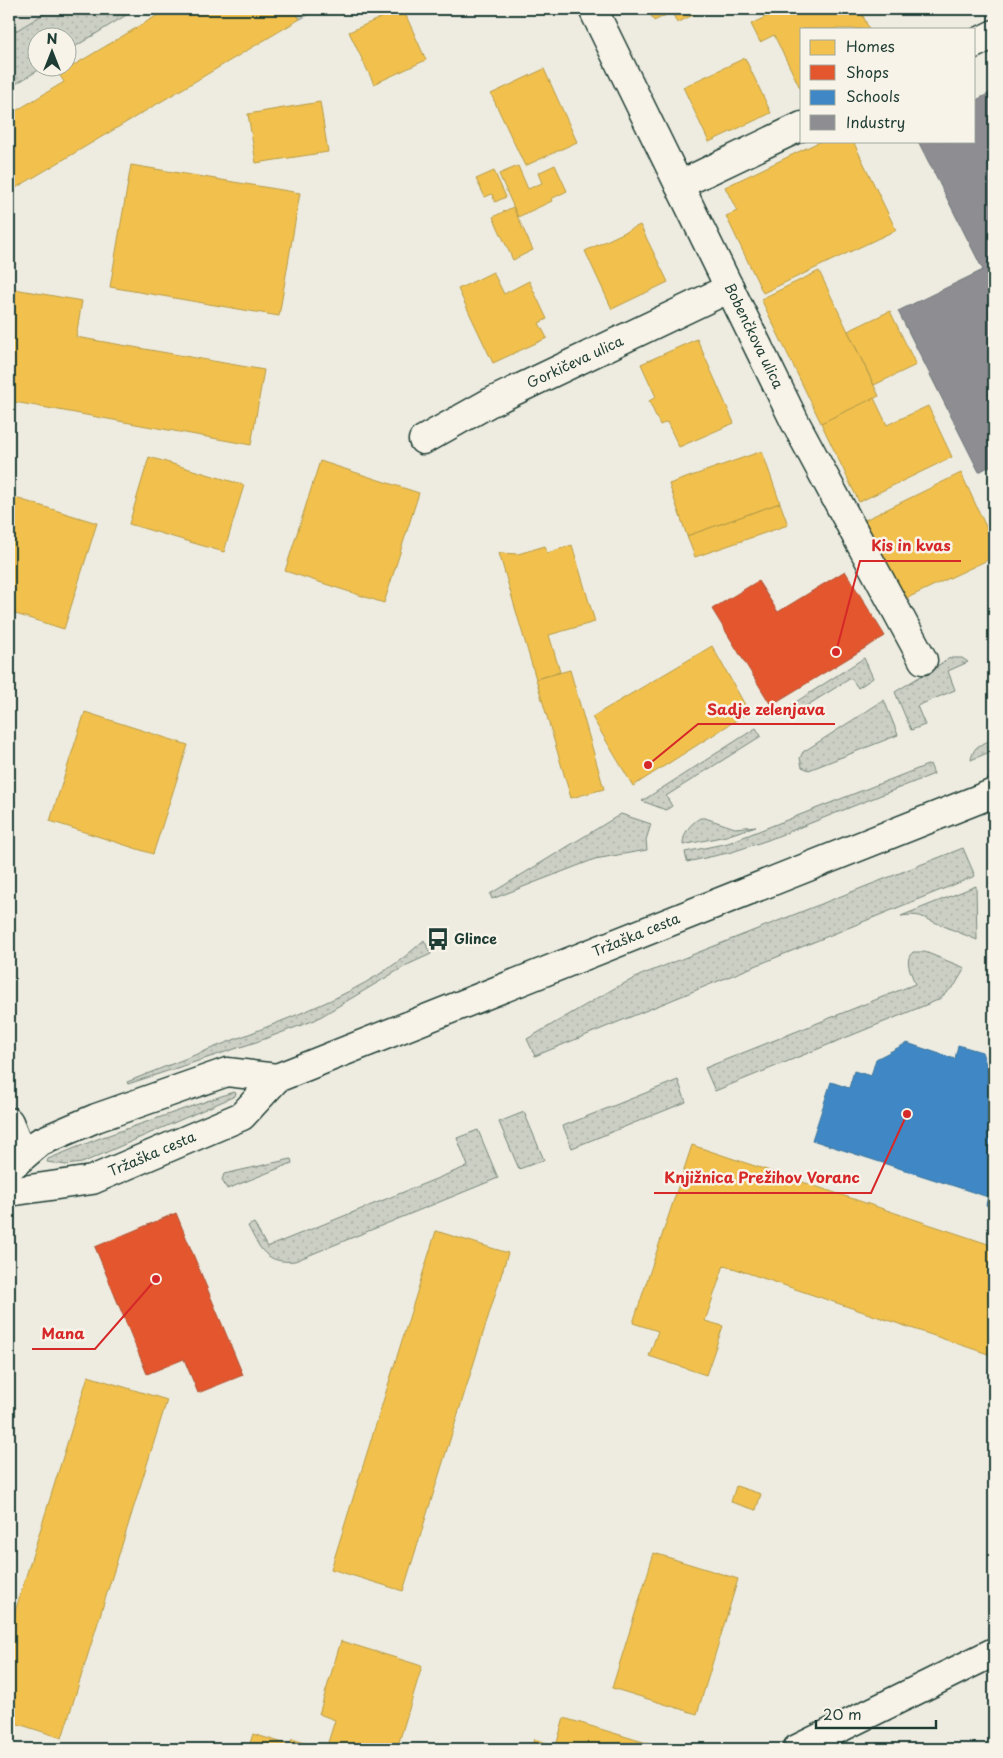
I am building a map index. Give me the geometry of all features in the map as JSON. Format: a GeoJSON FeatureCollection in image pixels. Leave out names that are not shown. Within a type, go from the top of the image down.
{"type":"FeatureCollection","features":[{"type":"Feature","properties":{"kind":"street","name":"Bobenčkova ulica"},"geometry":{"type":"LineString","coordinates":[[592,9],[796,422],[924,660]]}},
{"type":"Feature","properties":{"kind":"street"},"geometry":{"type":"LineString","coordinates":[[976,43],[994,34]]}},
{"type":"Feature","properties":{"kind":"street"},"geometry":{"type":"LineString","coordinates":[[679,185],[800,127]]}},
{"type":"Feature","properties":{"kind":"street","name":"Gorkičeva ulica"},"geometry":{"type":"LineString","coordinates":[[423,440],[489,403],[730,288]]}},
{"type":"Feature","properties":{"kind":"street","name":"Tržaška cesta"},"geometry":{"type":"LineString","coordinates":[[9,1192],[92,1180],[242,1116],[277,1078],[994,793]]}},
{"type":"Feature","properties":{"kind":"street","name":"Tržaška cesta"},"geometry":{"type":"LineString","coordinates":[[16,1162],[40,1142],[96,1118],[227,1072],[277,1078]]}},
{"type":"Feature","properties":{"kind":"street"},"geometry":{"type":"LineString","coordinates":[[9,1122],[16,1162]]}},
{"type":"Feature","properties":{"kind":"street"},"geometry":{"type":"LineString","coordinates":[[797,1749],[994,1652]]}},
{"type":"Feature","properties":{"kind":"shaded area"},"geometry":{"type":"Polygon","coordinates":[[[9,9],[52,9],[9,35],[9,9]]]}},
{"type":"Feature","properties":{"kind":"green space"},"geometry":{"type":"Polygon","coordinates":[[[52,9],[136,9],[78,45],[78,28],[28,28],[28,76],[9,88],[9,35],[52,9]]]}},
{"type":"Feature","properties":{"kind":"green space"},"geometry":{"type":"Polygon","coordinates":[[[293,9],[320,9],[300,19],[293,9]]]}},
{"type":"Feature","properties":{"kind":"green space"},"geometry":{"type":"Polygon","coordinates":[[[864,658],[873,678],[858,688],[851,678],[787,718],[782,711],[864,658]]]}},
{"type":"Feature","properties":{"kind":"green space"},"geometry":{"type":"Polygon","coordinates":[[[950,658],[962,658],[968,662],[948,671],[955,690],[917,706],[925,725],[911,730],[895,692],[950,658]]]}},
{"type":"Feature","properties":{"kind":"green space"},"geometry":{"type":"Polygon","coordinates":[[[884,700],[898,735],[809,770],[802,767],[800,758],[803,752],[884,700]]]}},
{"type":"Feature","properties":{"kind":"green space"},"geometry":{"type":"Polygon","coordinates":[[[756,728],[761,736],[666,796],[672,806],[666,810],[642,801],[756,728]]]}},
{"type":"Feature","properties":{"kind":"green space"},"geometry":{"type":"Polygon","coordinates":[[[994,739],[994,750],[971,760],[976,748],[994,739]]]}},
{"type":"Feature","properties":{"kind":"green space"},"geometry":{"type":"Polygon","coordinates":[[[930,764],[934,774],[768,840],[732,852],[687,862],[685,852],[728,843],[930,764]]]}},
{"type":"Feature","properties":{"kind":"green space"},"geometry":{"type":"Polygon","coordinates":[[[621,814],[651,824],[646,840],[647,850],[595,859],[492,899],[490,894],[621,814]]]}},
{"type":"Feature","properties":{"kind":"green space"},"geometry":{"type":"Polygon","coordinates":[[[700,818],[735,828],[756,826],[726,836],[683,845],[688,829],[700,818]]]}},
{"type":"Feature","properties":{"kind":"green space"},"geometry":{"type":"Polygon","coordinates":[[[963,848],[975,876],[535,1056],[527,1039],[641,975],[963,848]]]}},
{"type":"Feature","properties":{"kind":"green space"},"geometry":{"type":"Polygon","coordinates":[[[976,886],[977,940],[920,916],[901,916],[976,886]]]}},
{"type":"Feature","properties":{"kind":"green space"},"geometry":{"type":"Polygon","coordinates":[[[424,940],[431,954],[407,965],[315,1020],[259,1041],[128,1084],[127,1082],[299,1014],[344,994],[386,970],[424,940]]]}},
{"type":"Feature","properties":{"kind":"green space"},"geometry":{"type":"Polygon","coordinates":[[[913,952],[925,952],[965,968],[955,985],[938,1000],[715,1091],[705,1068],[915,984],[908,963],[913,952]]]}},
{"type":"Feature","properties":{"kind":"green space"},"geometry":{"type":"Polygon","coordinates":[[[678,1080],[686,1102],[572,1148],[563,1126],[678,1080]]]}},
{"type":"Feature","properties":{"kind":"green space"},"geometry":{"type":"Polygon","coordinates":[[[233,1092],[236,1093],[235,1096],[82,1163],[66,1165],[47,1162],[48,1159],[100,1138],[233,1092]]]}},
{"type":"Feature","properties":{"kind":"green space"},"geometry":{"type":"Polygon","coordinates":[[[524,1112],[544,1160],[519,1169],[499,1122],[524,1112]]]}},
{"type":"Feature","properties":{"kind":"green space"},"geometry":{"type":"Polygon","coordinates":[[[478,1130],[498,1178],[295,1261],[277,1260],[265,1253],[256,1242],[248,1226],[254,1223],[267,1247],[468,1166],[457,1138],[478,1130]]]}},
{"type":"Feature","properties":{"kind":"green space"},"geometry":{"type":"Polygon","coordinates":[[[291,1159],[292,1163],[227,1189],[222,1180],[224,1174],[291,1159]]]}},
{"type":"Feature","properties":{"kind":"building: Homes"},"geometry":{"type":"Polygon","coordinates":[[[168,9],[293,9],[300,19],[9,192],[9,115],[64,82],[62,78],[78,78],[78,63],[168,9]]]}},
{"type":"Feature","properties":{"kind":"building: Homes"},"geometry":{"type":"Polygon","coordinates":[[[403,9],[426,60],[374,84],[349,32],[403,9]]]}},
{"type":"Feature","properties":{"kind":"building: Homes"},"geometry":{"type":"Polygon","coordinates":[[[648,9],[705,9],[677,23],[672,12],[654,21],[648,9]]]}},
{"type":"Feature","properties":{"kind":"building: Homes"},"geometry":{"type":"Polygon","coordinates":[[[782,9],[860,9],[869,28],[800,28],[800,88],[774,35],[760,42],[751,24],[782,9]]]}},
{"type":"Feature","properties":{"kind":"building: Homes"},"geometry":{"type":"Polygon","coordinates":[[[745,58],[771,113],[709,142],[683,87],[745,58]]]}},
{"type":"Feature","properties":{"kind":"building: Homes"},"geometry":{"type":"Polygon","coordinates":[[[544,69],[577,142],[525,166],[491,94],[544,69]]]}},
{"type":"Feature","properties":{"kind":"building: Homes"},"geometry":{"type":"Polygon","coordinates":[[[320,102],[328,152],[256,163],[248,114],[320,102]]]}},
{"type":"Feature","properties":{"kind":"building: Homes"},"geometry":{"type":"Polygon","coordinates":[[[819,142],[853,142],[896,230],[763,293],[726,216],[737,211],[725,187],[819,142]]]}},
{"type":"Feature","properties":{"kind":"building: Homes"},"geometry":{"type":"Polygon","coordinates":[[[131,165],[300,193],[279,316],[110,287],[131,165]]]}},
{"type":"Feature","properties":{"kind":"building: Homes"},"geometry":{"type":"Polygon","coordinates":[[[555,165],[567,191],[551,199],[552,201],[518,217],[499,174],[518,166],[528,189],[542,183],[538,173],[555,165]]]}},
{"type":"Feature","properties":{"kind":"building: Homes"},"geometry":{"type":"Polygon","coordinates":[[[494,171],[506,197],[495,202],[492,194],[485,197],[476,179],[494,171]]]}},
{"type":"Feature","properties":{"kind":"building: Homes"},"geometry":{"type":"Polygon","coordinates":[[[513,207],[533,250],[513,260],[493,217],[513,207]]]}},
{"type":"Feature","properties":{"kind":"building: Homes"},"geometry":{"type":"Polygon","coordinates":[[[640,225],[668,282],[612,309],[585,251],[640,225]]]}},
{"type":"Feature","properties":{"kind":"building: Homes"},"geometry":{"type":"Polygon","coordinates":[[[819,271],[879,396],[821,423],[761,299],[819,271]]]}},
{"type":"Feature","properties":{"kind":"building: Homes"},"geometry":{"type":"Polygon","coordinates":[[[493,272],[504,294],[529,281],[547,319],[539,323],[547,338],[493,363],[458,289],[493,272]]]}},
{"type":"Feature","properties":{"kind":"building: Homes"},"geometry":{"type":"Polygon","coordinates":[[[9,288],[82,301],[76,337],[264,370],[251,445],[9,401],[9,288]]]}},
{"type":"Feature","properties":{"kind":"building: Homes"},"geometry":{"type":"Polygon","coordinates":[[[890,311],[916,365],[874,385],[848,331],[890,311]]]}},
{"type":"Feature","properties":{"kind":"building: Homes"},"geometry":{"type":"Polygon","coordinates":[[[697,339],[734,423],[679,447],[667,422],[660,425],[649,401],[656,397],[641,364],[697,339]]]}},
{"type":"Feature","properties":{"kind":"building: Homes"},"geometry":{"type":"Polygon","coordinates":[[[874,398],[887,425],[928,406],[952,457],[859,502],[821,423],[874,398]]]}},
{"type":"Feature","properties":{"kind":"building: Homes"},"geometry":{"type":"Polygon","coordinates":[[[762,451],[780,503],[687,536],[669,484],[762,451]]]}},
{"type":"Feature","properties":{"kind":"building: Homes"},"geometry":{"type":"Polygon","coordinates":[[[149,457],[244,485],[224,552],[129,524],[149,457]]]}},
{"type":"Feature","properties":{"kind":"building: Homes"},"geometry":{"type":"Polygon","coordinates":[[[320,461],[419,493],[384,603],[285,571],[320,461]]]}},
{"type":"Feature","properties":{"kind":"building: Homes"},"geometry":{"type":"Polygon","coordinates":[[[961,473],[994,544],[994,557],[903,600],[865,520],[961,473]]]}},
{"type":"Feature","properties":{"kind":"building: Homes"},"geometry":{"type":"Polygon","coordinates":[[[9,496],[97,523],[64,629],[9,612],[9,496]]]}},
{"type":"Feature","properties":{"kind":"building: Homes"},"geometry":{"type":"Polygon","coordinates":[[[780,503],[788,525],[695,557],[687,536],[780,503]]]}},
{"type":"Feature","properties":{"kind":"building: Homes"},"geometry":{"type":"Polygon","coordinates":[[[572,545],[595,622],[549,635],[560,672],[536,679],[499,553],[518,554],[545,546],[547,553],[572,545]]]}},
{"type":"Feature","properties":{"kind":"building: Homes"},"geometry":{"type":"Polygon","coordinates":[[[712,646],[749,712],[633,786],[592,717],[712,646]]]}},
{"type":"Feature","properties":{"kind":"building: Homes"},"geometry":{"type":"Polygon","coordinates":[[[570,670],[604,789],[571,798],[536,679],[570,670]]]}},
{"type":"Feature","properties":{"kind":"building: Homes"},"geometry":{"type":"Polygon","coordinates":[[[85,712],[188,745],[153,854],[50,821],[85,712]]]}},
{"type":"Feature","properties":{"kind":"building: Homes"},"geometry":{"type":"Polygon","coordinates":[[[692,1145],[994,1246],[994,1356],[724,1265],[705,1321],[723,1326],[706,1375],[649,1356],[658,1331],[633,1323],[692,1145]]]}},
{"type":"Feature","properties":{"kind":"building: Homes"},"geometry":{"type":"Polygon","coordinates":[[[436,1231],[508,1253],[403,1591],[331,1569],[436,1231]]]}},
{"type":"Feature","properties":{"kind":"building: Homes"},"geometry":{"type":"Polygon","coordinates":[[[88,1376],[167,1400],[62,1738],[9,1721],[9,1631],[88,1376]]]}},
{"type":"Feature","properties":{"kind":"building: Homes"},"geometry":{"type":"Polygon","coordinates":[[[736,1486],[761,1494],[756,1510],[731,1502],[736,1486]]]}},
{"type":"Feature","properties":{"kind":"building: Homes"},"geometry":{"type":"Polygon","coordinates":[[[654,1553],[738,1579],[697,1714],[612,1688],[654,1553]]]}},
{"type":"Feature","properties":{"kind":"building: Homes"},"geometry":{"type":"Polygon","coordinates":[[[341,1641],[422,1666],[397,1749],[326,1749],[335,1720],[319,1714],[341,1641]]]}},
{"type":"Feature","properties":{"kind":"building: Homes"},"geometry":{"type":"Polygon","coordinates":[[[564,1718],[650,1744],[649,1749],[531,1749],[534,1739],[556,1746],[564,1718]]]}},
{"type":"Feature","properties":{"kind":"building: Homes"},"geometry":{"type":"Polygon","coordinates":[[[253,1734],[290,1745],[292,1739],[324,1749],[248,1749],[253,1734]]]}},
{"type":"Feature","properties":{"kind":"building: Shops"},"geometry":{"type":"Polygon","coordinates":[[[845,571],[885,636],[771,705],[712,609],[758,581],[778,612],[845,571]]]}},
{"type":"Feature","properties":{"kind":"building: Shops"},"geometry":{"type":"Polygon","coordinates":[[[176,1213],[243,1375],[198,1393],[184,1359],[147,1374],[95,1247],[176,1213]]]}},
{"type":"Feature","properties":{"kind":"building: Schools"},"geometry":{"type":"Polygon","coordinates":[[[907,1043],[955,1059],[958,1045],[982,1052],[988,1070],[994,1072],[994,1208],[986,1205],[988,1197],[812,1140],[831,1082],[849,1088],[854,1071],[871,1076],[876,1059],[907,1043]]]}},
{"type":"Feature","properties":{"kind":"building: Industry"},"geometry":{"type":"Polygon","coordinates":[[[994,91],[994,464],[979,472],[898,311],[983,270],[919,142],[976,142],[976,100],[994,91]]]}},
{"type":"Feature","properties":{"kind":"place","name":"Kis in kvas"},"geometry":{"type":"Point","coordinates":[836,652]}},
{"type":"Feature","properties":{"kind":"place","name":"Sadje zelenjava"},"geometry":{"type":"Point","coordinates":[648,765]}},
{"type":"Feature","properties":{"kind":"place","name":"Glince"},"geometry":{"type":"Point","coordinates":[438,939]}},
{"type":"Feature","properties":{"kind":"place","name":"Knjižnica Prežihov Voranc"},"geometry":{"type":"Point","coordinates":[907,1114]}},
{"type":"Feature","properties":{"kind":"place","name":"Mana"},"geometry":{"type":"Point","coordinates":[156,1279]}}]}
